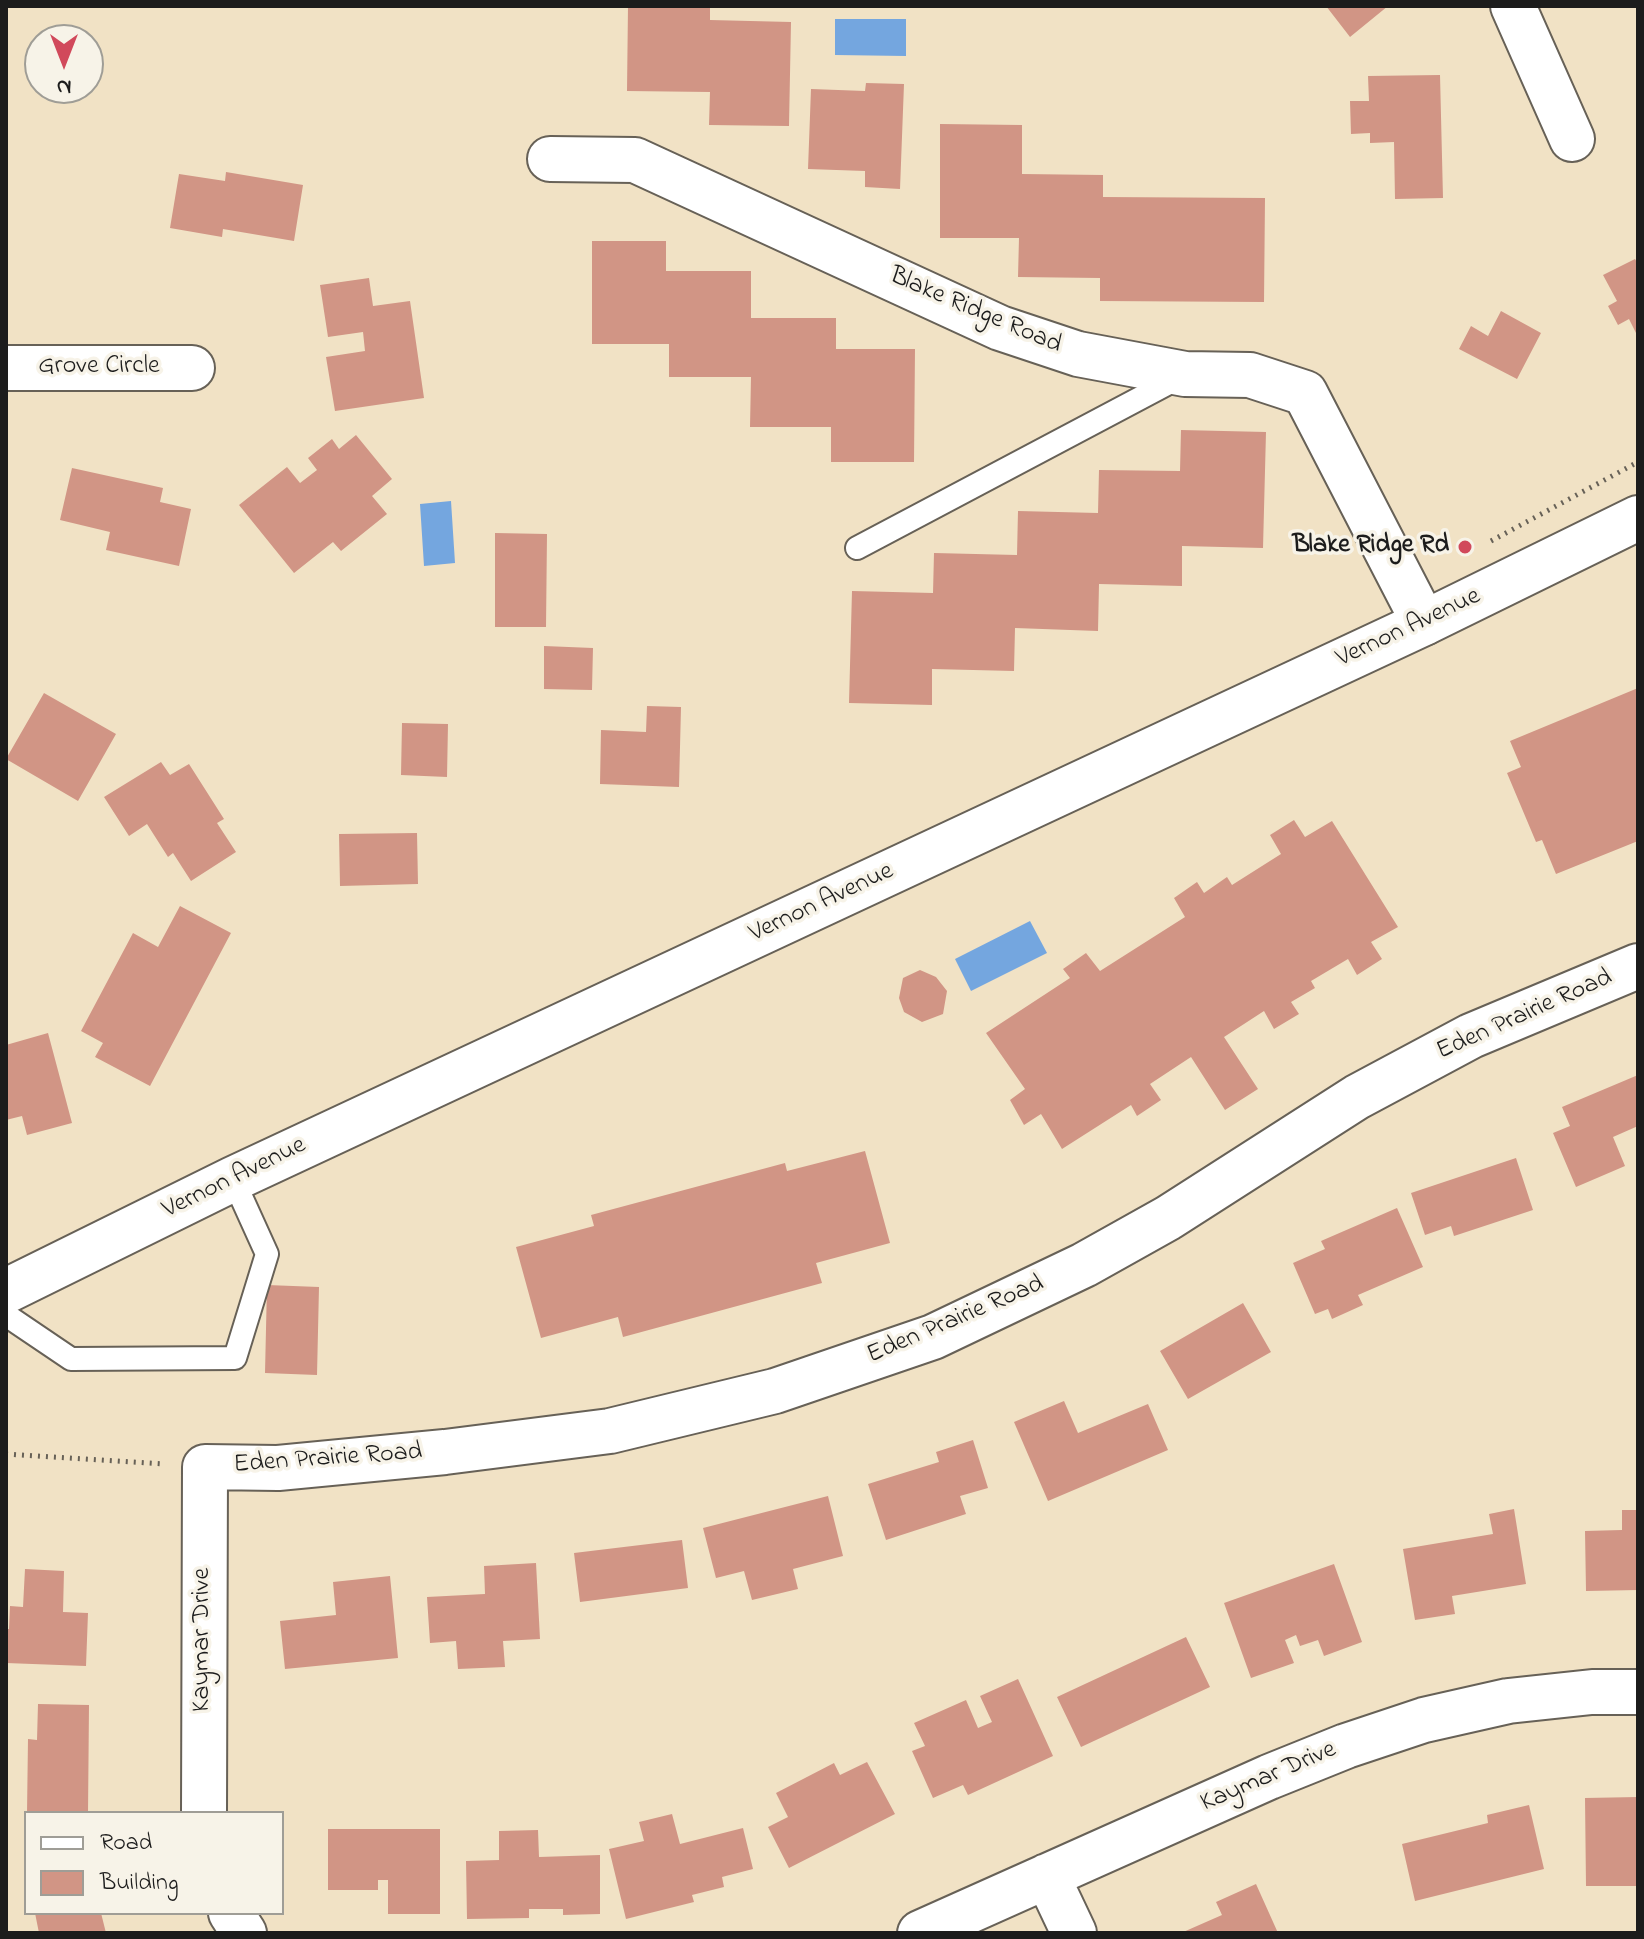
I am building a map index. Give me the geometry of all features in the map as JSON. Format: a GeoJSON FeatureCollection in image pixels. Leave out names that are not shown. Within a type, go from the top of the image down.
{"type":"FeatureCollection","features":[{"type":"Feature","properties":{"kind":"street"},"geometry":{"type":"LineString","coordinates":[[1513,6],[1572,139]]}},
{"type":"Feature","properties":{"kind":"street","name":"Blake Ridge Road"},"geometry":{"type":"LineString","coordinates":[[550,159],[635,160],[1000,328],[1078,354],[1185,374],[1250,375],[1305,393],[1424,623]]}},
{"type":"Feature","properties":{"kind":"street","name":"Grove Circle"},"geometry":{"type":"LineString","coordinates":[[6,368],[192,368]]}},
{"type":"Feature","properties":{"kind":"street","name":"Vernon Avenue"},"geometry":{"type":"LineString","coordinates":[[6,1291],[233,1179],[1424,623],[1638,518]]}},
{"type":"Feature","properties":{"kind":"street","name":"Eden Prairie Road"},"geometry":{"type":"LineString","coordinates":[[205,1467],[278,1468],[445,1452],[610,1431],[775,1391],[933,1337],[1096,1259],[1168,1218],[1357,1097],[1471,1036],[1638,966]]}},
{"type":"Feature","properties":{"kind":"street","name":"Kaymar Drive"},"geometry":{"type":"LineString","coordinates":[[204,1811],[205,1467]]}},
{"type":"Feature","properties":{"kind":"street","name":"Kaymar Drive"},"geometry":{"type":"LineString","coordinates":[[920,1933],[1269,1777],[1346,1746],[1424,1720],[1508,1701],[1592,1692],[1638,1692]]}},
{"type":"Feature","properties":{"kind":"street"},"geometry":{"type":"LineString","coordinates":[[1047,1876],[1074,1933]]}},
{"type":"Feature","properties":{"kind":"street"},"geometry":{"type":"LineString","coordinates":[[232,1915],[244,1933]]}},
{"type":"Feature","properties":{"kind":"lane"},"geometry":{"type":"LineString","coordinates":[[857,548],[1185,374]]}},
{"type":"Feature","properties":{"kind":"lane"},"geometry":{"type":"LineString","coordinates":[[6,1315],[71,1359],[235,1358],[267,1254],[233,1179]]}},
{"type":"Feature","properties":{"kind":"path"},"geometry":{"type":"LineString","coordinates":[[1479,547],[1638,462]]}},
{"type":"Feature","properties":{"kind":"path"},"geometry":{"type":"LineString","coordinates":[[6,1454],[205,1467]]}},
{"type":"Feature","properties":{"kind":"water"},"geometry":{"type":"Polygon","coordinates":[[[835,19],[906,19],[906,56],[835,55],[835,19]]]}},
{"type":"Feature","properties":{"kind":"water"},"geometry":{"type":"Polygon","coordinates":[[[451,501],[455,563],[424,566],[420,504],[451,501]]]}},
{"type":"Feature","properties":{"kind":"water"},"geometry":{"type":"Polygon","coordinates":[[[1030,921],[1047,953],[971,991],[955,959],[1030,921]]]}},
{"type":"Feature","properties":{"kind":"building"},"geometry":{"type":"Polygon","coordinates":[[[628,6],[710,6],[710,20],[791,22],[789,126],[709,125],[710,92],[627,91],[628,6]]]}},
{"type":"Feature","properties":{"kind":"building"},"geometry":{"type":"Polygon","coordinates":[[[1326,6],[1388,6],[1350,37],[1326,6]]]}},
{"type":"Feature","properties":{"kind":"building"},"geometry":{"type":"Polygon","coordinates":[[[1440,75],[1443,198],[1395,199],[1394,142],[1370,143],[1370,133],[1351,134],[1350,101],[1369,101],[1368,76],[1440,75]]]}},
{"type":"Feature","properties":{"kind":"building"},"geometry":{"type":"Polygon","coordinates":[[[866,83],[904,84],[900,189],[865,187],[865,171],[808,169],[811,89],[865,91],[866,83]]]}},
{"type":"Feature","properties":{"kind":"building"},"geometry":{"type":"Polygon","coordinates":[[[940,124],[1022,125],[1022,174],[1103,175],[1103,197],[1265,198],[1264,302],[1100,301],[1100,278],[1018,277],[1019,238],[940,238],[940,124]]]}},
{"type":"Feature","properties":{"kind":"building"},"geometry":{"type":"Polygon","coordinates":[[[226,172],[303,185],[294,241],[223,229],[222,237],[170,228],[179,174],[225,181],[226,172]]]}},
{"type":"Feature","properties":{"kind":"building"},"geometry":{"type":"Polygon","coordinates":[[[592,241],[666,241],[666,271],[751,271],[751,318],[836,318],[836,349],[915,349],[914,462],[831,462],[831,427],[750,427],[751,377],[669,377],[669,344],[592,344],[592,241]]]}},
{"type":"Feature","properties":{"kind":"building"},"geometry":{"type":"Polygon","coordinates":[[[1635,259],[1638,264],[1638,337],[1629,319],[1618,325],[1608,306],[1617,301],[1603,275],[1635,259]]]}},
{"type":"Feature","properties":{"kind":"building"},"geometry":{"type":"Polygon","coordinates":[[[369,278],[373,306],[410,301],[424,398],[335,411],[326,357],[365,351],[363,332],[328,337],[320,285],[369,278]]]}},
{"type":"Feature","properties":{"kind":"building"},"geometry":{"type":"Polygon","coordinates":[[[1501,311],[1541,333],[1517,379],[1459,349],[1471,326],[1488,336],[1501,311]]]}},
{"type":"Feature","properties":{"kind":"building"},"geometry":{"type":"Polygon","coordinates":[[[1181,430],[1266,432],[1263,548],[1182,546],[1182,586],[1099,584],[1098,631],[1015,628],[1014,671],[932,669],[932,705],[849,703],[852,591],[933,593],[934,553],[1017,555],[1018,511],[1098,513],[1099,470],[1180,471],[1181,430]]]}},
{"type":"Feature","properties":{"kind":"building"},"geometry":{"type":"Polygon","coordinates":[[[356,435],[392,479],[372,496],[387,514],[341,551],[333,542],[294,573],[239,505],[287,467],[300,483],[317,470],[308,458],[332,439],[339,449],[356,435]]]}},
{"type":"Feature","properties":{"kind":"building"},"geometry":{"type":"Polygon","coordinates":[[[72,468],[163,488],[160,502],[191,509],[179,566],[106,550],[110,532],[60,520],[72,468]]]}},
{"type":"Feature","properties":{"kind":"building"},"geometry":{"type":"Polygon","coordinates":[[[495,533],[547,534],[546,627],[495,627],[495,533]]]}},
{"type":"Feature","properties":{"kind":"building"},"geometry":{"type":"Polygon","coordinates":[[[544,646],[593,648],[592,690],[544,689],[544,646]]]}},
{"type":"Feature","properties":{"kind":"building"},"geometry":{"type":"Polygon","coordinates":[[[1638,688],[1638,841],[1556,874],[1542,840],[1536,842],[1507,773],[1521,767],[1510,741],[1638,688]]]}},
{"type":"Feature","properties":{"kind":"building"},"geometry":{"type":"Polygon","coordinates":[[[44,693],[116,734],[78,801],[6,759],[44,693]]]}},
{"type":"Feature","properties":{"kind":"building"},"geometry":{"type":"Polygon","coordinates":[[[647,706],[681,707],[679,787],[600,784],[601,730],[646,732],[647,706]]]}},
{"type":"Feature","properties":{"kind":"building"},"geometry":{"type":"Polygon","coordinates":[[[402,723],[448,724],[447,777],[401,775],[402,723]]]}},
{"type":"Feature","properties":{"kind":"building"},"geometry":{"type":"Polygon","coordinates":[[[161,762],[170,775],[189,764],[224,819],[217,823],[236,852],[191,881],[173,853],[168,857],[147,824],[129,836],[104,797],[161,762]]]}},
{"type":"Feature","properties":{"kind":"building"},"geometry":{"type":"Polygon","coordinates":[[[1294,820],[1305,837],[1332,821],[1398,927],[1371,942],[1382,959],[1357,975],[1348,959],[1311,981],[1315,988],[1291,1002],[1299,1014],[1274,1029],[1264,1011],[1224,1037],[1258,1089],[1225,1110],[1191,1057],[1150,1084],[1161,1100],[1137,1116],[1131,1105],[1062,1149],[1041,1114],[1024,1125],[1010,1100],[1025,1089],[986,1033],[1070,978],[1063,969],[1086,953],[1100,971],[1185,917],[1174,898],[1197,882],[1204,893],[1227,877],[1232,885],[1281,854],[1270,835],[1294,820]]]}},
{"type":"Feature","properties":{"kind":"building"},"geometry":{"type":"Polygon","coordinates":[[[417,833],[418,884],[340,886],[339,834],[417,833]]]}},
{"type":"Feature","properties":{"kind":"building"},"geometry":{"type":"Polygon","coordinates":[[[180,906],[231,933],[150,1086],[95,1057],[103,1043],[81,1031],[133,933],[158,947],[180,906]]]}},
{"type":"Feature","properties":{"kind":"building"},"geometry":{"type":"Polygon","coordinates":[[[920,970],[936,977],[947,991],[943,1014],[922,1022],[904,1012],[899,998],[903,978],[920,970]]]}},
{"type":"Feature","properties":{"kind":"building"},"geometry":{"type":"Polygon","coordinates":[[[48,1033],[72,1123],[27,1135],[22,1116],[6,1120],[6,1045],[48,1033]]]}},
{"type":"Feature","properties":{"kind":"building"},"geometry":{"type":"Polygon","coordinates":[[[1638,1075],[1638,1126],[1613,1137],[1625,1166],[1576,1187],[1553,1133],[1570,1126],[1562,1107],[1638,1075]]]}},
{"type":"Feature","properties":{"kind":"building"},"geometry":{"type":"Polygon","coordinates":[[[865,1151],[890,1243],[816,1263],[822,1283],[623,1337],[618,1317],[541,1338],[516,1247],[594,1226],[591,1215],[785,1163],[787,1171],[865,1151]]]}},
{"type":"Feature","properties":{"kind":"building"},"geometry":{"type":"Polygon","coordinates":[[[1516,1158],[1533,1210],[1454,1236],[1451,1226],[1425,1235],[1411,1193],[1516,1158]]]}},
{"type":"Feature","properties":{"kind":"building"},"geometry":{"type":"Polygon","coordinates":[[[1397,1208],[1423,1267],[1358,1295],[1363,1305],[1332,1319],[1328,1309],[1315,1314],[1293,1263],[1325,1249],[1321,1241],[1397,1208]]]}},
{"type":"Feature","properties":{"kind":"building"},"geometry":{"type":"Polygon","coordinates":[[[267,1285],[319,1287],[317,1375],[265,1373],[267,1285]]]}},
{"type":"Feature","properties":{"kind":"building"},"geometry":{"type":"Polygon","coordinates":[[[1243,1303],[1271,1352],[1188,1399],[1160,1351],[1243,1303]]]}},
{"type":"Feature","properties":{"kind":"building"},"geometry":{"type":"Polygon","coordinates":[[[1064,1401],[1078,1433],[1148,1404],[1168,1450],[1048,1501],[1014,1422],[1064,1401]]]}},
{"type":"Feature","properties":{"kind":"building"},"geometry":{"type":"Polygon","coordinates":[[[973,1440],[988,1488],[960,1496],[966,1514],[886,1540],[868,1484],[939,1462],[936,1452],[973,1440]]]}},
{"type":"Feature","properties":{"kind":"building"},"geometry":{"type":"Polygon","coordinates":[[[828,1496],[843,1556],[793,1569],[798,1589],[752,1600],[744,1571],[716,1578],[703,1528],[828,1496]]]}},
{"type":"Feature","properties":{"kind":"building"},"geometry":{"type":"Polygon","coordinates":[[[1514,1509],[1526,1584],[1452,1596],[1455,1614],[1415,1620],[1403,1549],[1493,1534],[1489,1514],[1514,1509]]]}},
{"type":"Feature","properties":{"kind":"building"},"geometry":{"type":"Polygon","coordinates":[[[1622,1510],[1638,1510],[1638,1590],[1586,1591],[1585,1531],[1622,1530],[1622,1510]]]}},
{"type":"Feature","properties":{"kind":"building"},"geometry":{"type":"Polygon","coordinates":[[[682,1540],[688,1588],[580,1602],[574,1553],[682,1540]]]}},
{"type":"Feature","properties":{"kind":"building"},"geometry":{"type":"Polygon","coordinates":[[[536,1563],[540,1639],[503,1641],[505,1667],[458,1669],[456,1641],[430,1643],[427,1597],[485,1594],[484,1566],[536,1563]]]}},
{"type":"Feature","properties":{"kind":"building"},"geometry":{"type":"Polygon","coordinates":[[[1334,1564],[1362,1642],[1324,1656],[1318,1640],[1300,1646],[1296,1635],[1285,1640],[1294,1663],[1251,1678],[1224,1603],[1334,1564]]]}},
{"type":"Feature","properties":{"kind":"building"},"geometry":{"type":"Polygon","coordinates":[[[25,1569],[64,1571],[63,1612],[88,1613],[86,1666],[6,1663],[10,1606],[23,1607],[25,1569]]]}},
{"type":"Feature","properties":{"kind":"building"},"geometry":{"type":"Polygon","coordinates":[[[390,1576],[398,1658],[285,1669],[280,1621],[336,1615],[333,1582],[390,1576]]]}},
{"type":"Feature","properties":{"kind":"building"},"geometry":{"type":"Polygon","coordinates":[[[1186,1637],[1210,1687],[1081,1747],[1057,1697],[1186,1637]]]}},
{"type":"Feature","properties":{"kind":"building"},"geometry":{"type":"Polygon","coordinates":[[[1018,1679],[1053,1756],[968,1795],[963,1785],[933,1798],[912,1751],[925,1746],[914,1723],[966,1700],[978,1728],[992,1722],[980,1696],[1018,1679]]]}},
{"type":"Feature","properties":{"kind":"building"},"geometry":{"type":"Polygon","coordinates":[[[38,1704],[89,1705],[88,1811],[27,1811],[28,1739],[37,1740],[38,1704]]]}},
{"type":"Feature","properties":{"kind":"building"},"geometry":{"type":"Polygon","coordinates":[[[867,1762],[895,1814],[789,1868],[768,1827],[788,1817],[776,1793],[834,1763],[840,1775],[867,1762]]]}},
{"type":"Feature","properties":{"kind":"building"},"geometry":{"type":"Polygon","coordinates":[[[1638,1797],[1638,1886],[1586,1886],[1585,1798],[1638,1797]]]}},
{"type":"Feature","properties":{"kind":"building"},"geometry":{"type":"Polygon","coordinates":[[[1529,1805],[1544,1869],[1415,1901],[1402,1844],[1488,1823],[1487,1815],[1529,1805]]]}},
{"type":"Feature","properties":{"kind":"building"},"geometry":{"type":"Polygon","coordinates":[[[672,1814],[680,1844],[743,1828],[753,1869],[722,1877],[724,1887],[692,1895],[694,1902],[626,1919],[609,1849],[644,1841],[639,1822],[672,1814]]]}},
{"type":"Feature","properties":{"kind":"building"},"geometry":{"type":"Polygon","coordinates":[[[328,1829],[440,1829],[440,1914],[388,1914],[388,1880],[378,1880],[378,1890],[328,1890],[328,1829]]]}},
{"type":"Feature","properties":{"kind":"building"},"geometry":{"type":"Polygon","coordinates":[[[538,1830],[539,1857],[600,1855],[600,1914],[563,1915],[563,1909],[529,1909],[529,1918],[467,1919],[466,1861],[499,1860],[499,1831],[538,1830]]]}},
{"type":"Feature","properties":{"kind":"building"},"geometry":{"type":"Polygon","coordinates":[[[1256,1884],[1278,1933],[1181,1933],[1222,1915],[1216,1902],[1256,1884]]]}},
{"type":"Feature","properties":{"kind":"building"},"geometry":{"type":"Polygon","coordinates":[[[35,1915],[102,1915],[106,1933],[39,1933],[35,1915]]]}},
{"type":"Feature","properties":{"kind":"place","name":"Blake Ridge Rd"},"geometry":{"type":"Point","coordinates":[1465,547]}}]}
